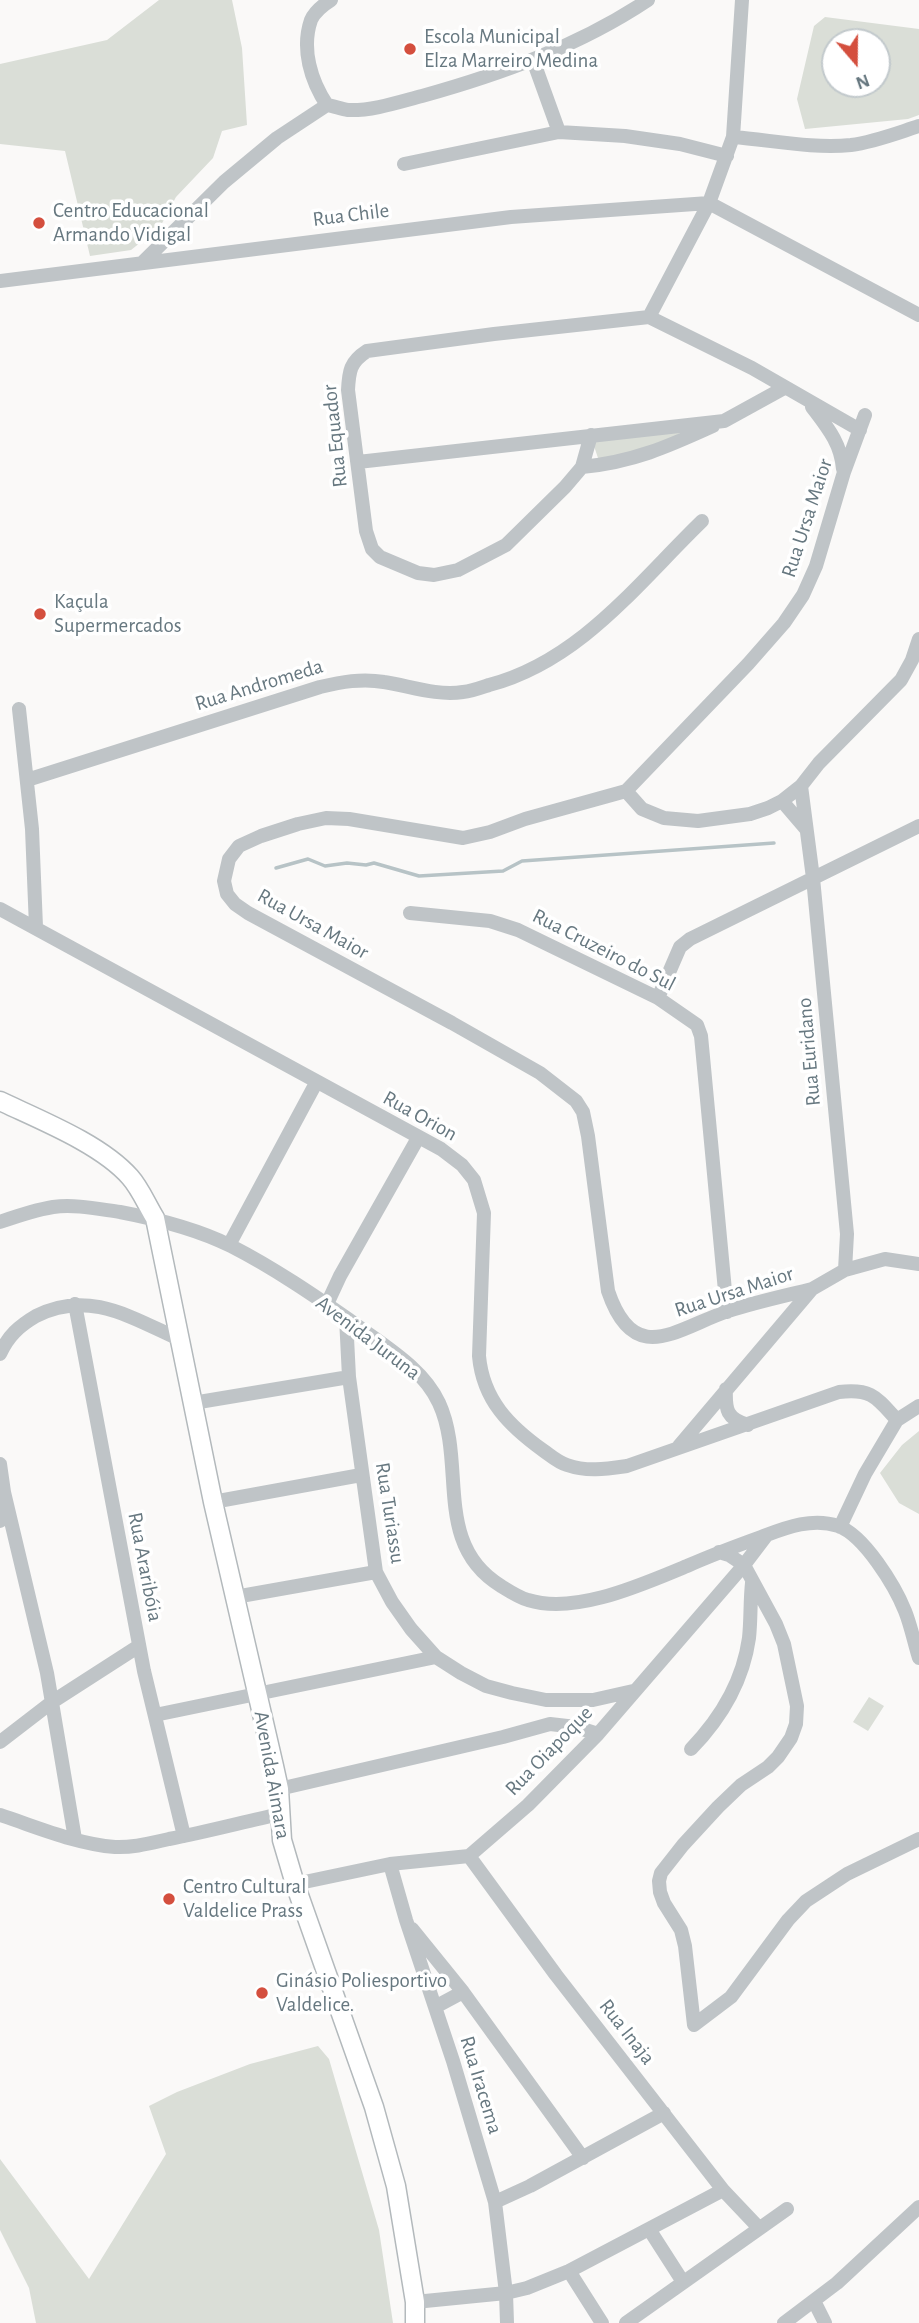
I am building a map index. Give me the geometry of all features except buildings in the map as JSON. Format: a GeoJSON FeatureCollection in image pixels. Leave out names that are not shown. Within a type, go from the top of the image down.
{"type":"FeatureCollection","features":[{"type":"Feature","properties":{"kind":"main road"},"geometry":{"type":"LineString","coordinates":[[0,1101],[57,1128],[107,1157],[130,1177],[155,1219]]}},
{"type":"Feature","properties":{"kind":"main road","name":"Avenida Aimara"},"geometry":{"type":"LineString","coordinates":[[155,1219],[213,1502],[279,1789],[282,1840],[374,2107],[396,2186],[415,2302],[415,2323]]}},
{"type":"Feature","properties":{"kind":"street"},"geometry":{"type":"LineString","coordinates":[[331,0],[319,8],[312,19],[308,59],[313,82],[327,105],[347,110],[408,100],[533,60],[567,46],[648,0]]}},
{"type":"Feature","properties":{"kind":"street"},"geometry":{"type":"LineString","coordinates":[[742,0],[733,137],[709,203],[649,317],[751,369],[860,430]]}},
{"type":"Feature","properties":{"kind":"street"},"geometry":{"type":"LineString","coordinates":[[533,60],[559,132]]}},
{"type":"Feature","properties":{"kind":"street"},"geometry":{"type":"LineString","coordinates":[[143,262],[224,182],[277,138],[327,105]]}},
{"type":"Feature","properties":{"kind":"street"},"geometry":{"type":"LineString","coordinates":[[733,137],[848,145],[919,126]]}},
{"type":"Feature","properties":{"kind":"street"},"geometry":{"type":"LineString","coordinates":[[404,164],[559,132],[625,136],[727,156]]}},
{"type":"Feature","properties":{"kind":"street"},"geometry":{"type":"LineString","coordinates":[[709,203],[919,315]]}},
{"type":"Feature","properties":{"kind":"street","name":"Rua Chile"},"geometry":{"type":"LineString","coordinates":[[0,281],[511,216],[709,203]]}},
{"type":"Feature","properties":{"kind":"street","name":"Rua Equador"},"geometry":{"type":"LineString","coordinates":[[591,435],[582,467],[506,545],[458,570],[434,575],[418,573],[380,557],[372,548],[366,531],[348,375],[355,359],[367,351],[649,317]]}},
{"type":"Feature","properties":{"kind":"street"},"geometry":{"type":"LineString","coordinates":[[582,467],[640,457],[665,448],[724,421],[784,388]]}},
{"type":"Feature","properties":{"kind":"street"},"geometry":{"type":"LineString","coordinates":[[809,403],[837,443],[842,454],[844,472]]}},
{"type":"Feature","properties":{"kind":"street","name":"Rua Ursa Maior"},"geometry":{"type":"LineString","coordinates":[[812,1289],[727,1312],[685,1331],[664,1337],[641,1335],[628,1329],[615,1313],[608,1291],[589,1136],[583,1112],[576,1101],[540,1073],[474,1035],[248,913],[227,894],[224,881],[229,859],[239,846],[298,824],[326,818],[349,819],[463,838],[626,791],[748,664],[784,623],[803,595],[816,566],[844,472],[866,415]]}},
{"type":"Feature","properties":{"kind":"street"},"geometry":{"type":"LineString","coordinates":[[358,461],[724,421]]}},
{"type":"Feature","properties":{"kind":"street","name":"Rua Andromeda"},"geometry":{"type":"LineString","coordinates":[[27,780],[346,681],[382,681],[427,692],[462,692],[502,682],[561,654],[610,616],[702,521]]}},
{"type":"Feature","properties":{"kind":"street"},"geometry":{"type":"LineString","coordinates":[[626,791],[642,808],[664,818],[698,821],[750,814],[782,801],[801,786],[818,763],[901,680],[919,639]]}},
{"type":"Feature","properties":{"kind":"street"},"geometry":{"type":"LineString","coordinates":[[19,709],[32,829],[36,927]]}},
{"type":"Feature","properties":{"kind":"street","name":"Rua Euridano"},"geometry":{"type":"LineString","coordinates":[[801,786],[813,878],[847,1234],[845,1270]]}},
{"type":"Feature","properties":{"kind":"street"},"geometry":{"type":"LineString","coordinates":[[782,801],[807,830]]}},
{"type":"Feature","properties":{"kind":"street"},"geometry":{"type":"LineString","coordinates":[[658,998],[680,947],[690,939],[919,826]]}},
{"type":"Feature","properties":{"kind":"street","name":"Rua Orion"},"geometry":{"type":"LineString","coordinates":[[0,909],[441,1149],[462,1165],[474,1180],[484,1213],[479,1356],[481,1375],[489,1395],[501,1413],[533,1443],[565,1465],[605,1470],[626,1466],[839,1392],[858,1390],[876,1397],[897,1420]]}},
{"type":"Feature","properties":{"kind":"street","name":"Rua Cruzeiro do Sul"},"geometry":{"type":"LineString","coordinates":[[410,913],[491,920],[518,930],[658,998],[697,1025],[701,1036],[727,1312]]}},
{"type":"Feature","properties":{"kind":"street"},"geometry":{"type":"LineString","coordinates":[[229,1245],[316,1083]]}},
{"type":"Feature","properties":{"kind":"street"},"geometry":{"type":"LineString","coordinates":[[327,1304],[418,1138]]}},
{"type":"Feature","properties":{"kind":"street","name":"Avenida Juruna"},"geometry":{"type":"LineString","coordinates":[[0,1222],[54,1207],[93,1208],[155,1219],[229,1245],[327,1304],[412,1368],[429,1386],[446,1421],[456,1521],[461,1538],[470,1556],[498,1584],[528,1601],[559,1604],[593,1599],[622,1592],[719,1552],[803,1524],[820,1522],[840,1527]]}},
{"type":"Feature","properties":{"kind":"street"},"geometry":{"type":"LineString","coordinates":[[678,1447],[812,1289],[845,1270],[885,1259],[919,1264]]}},
{"type":"Feature","properties":{"kind":"street"},"geometry":{"type":"LineString","coordinates":[[0,1354],[6,1340],[20,1325],[62,1306],[75,1304],[105,1307],[180,1339]]}},
{"type":"Feature","properties":{"kind":"street","name":"Rua Araribóia"},"geometry":{"type":"LineString","coordinates":[[75,1304],[139,1646],[184,1836]]}},
{"type":"Feature","properties":{"kind":"street","name":"Rua Turiassu"},"geometry":{"type":"LineString","coordinates":[[346,1318],[349,1377],[376,1573],[411,1629],[436,1657],[486,1686],[546,1700],[593,1700],[633,1691]]}},
{"type":"Feature","properties":{"kind":"street"},"geometry":{"type":"LineString","coordinates":[[193,1403],[349,1377]]}},
{"type":"Feature","properties":{"kind":"street"},"geometry":{"type":"LineString","coordinates":[[726,1389],[730,1416],[737,1422],[748,1425]]}},
{"type":"Feature","properties":{"kind":"street"},"geometry":{"type":"LineString","coordinates":[[919,1406],[897,1420],[865,1474],[840,1527],[856,1537],[891,1583],[904,1609],[919,1658]]}},
{"type":"Feature","properties":{"kind":"street"},"geometry":{"type":"LineString","coordinates":[[0,1464],[4,1492],[47,1673],[75,1839]]}},
{"type":"Feature","properties":{"kind":"street"},"geometry":{"type":"LineString","coordinates":[[213,1502],[361,1475]]}},
{"type":"Feature","properties":{"kind":"street"},"geometry":{"type":"LineString","coordinates":[[0,1521],[4,1492]]}},
{"type":"Feature","properties":{"kind":"street","name":"Rua Oiapoque"},"geometry":{"type":"LineString","coordinates":[[469,1856],[528,1805],[598,1734],[767,1535]]}},
{"type":"Feature","properties":{"kind":"street"},"geometry":{"type":"LineString","coordinates":[[719,1552],[744,1565],[776,1624],[784,1644],[797,1706],[796,1724],[791,1738],[778,1757],[741,1785],[718,1807],[661,1873],[660,1892],[683,1938],[694,2025],[731,1997],[788,1920],[806,1901],[847,1874],[904,1849],[919,1839]]}},
{"type":"Feature","properties":{"kind":"street"},"geometry":{"type":"LineString","coordinates":[[235,1597],[376,1573]]}},
{"type":"Feature","properties":{"kind":"street"},"geometry":{"type":"LineString","coordinates":[[691,1749],[707,1733],[721,1711],[745,1660],[752,1583]]}},
{"type":"Feature","properties":{"kind":"street"},"geometry":{"type":"LineString","coordinates":[[0,1742],[52,1702],[139,1646]]}},
{"type":"Feature","properties":{"kind":"street"},"geometry":{"type":"LineString","coordinates":[[155,1715],[436,1657]]}},
{"type":"Feature","properties":{"kind":"street"},"geometry":{"type":"LineString","coordinates":[[546,1700],[550,1724]]}},
{"type":"Feature","properties":{"kind":"street"},"geometry":{"type":"LineString","coordinates":[[279,1789],[550,1724],[576,1727],[598,1734]]}},
{"type":"Feature","properties":{"kind":"street"},"geometry":{"type":"LineString","coordinates":[[0,1815],[75,1839],[117,1847],[138,1846],[280,1814]]}},
{"type":"Feature","properties":{"kind":"street"},"geometry":{"type":"LineString","coordinates":[[295,1884],[390,1864],[469,1856]]}},
{"type":"Feature","properties":{"kind":"street","name":"Rua Inaja"},"geometry":{"type":"LineString","coordinates":[[469,1856],[556,1975],[723,2190],[759,2228]]}},
{"type":"Feature","properties":{"kind":"street","name":"Rua Iracema"},"geometry":{"type":"LineString","coordinates":[[390,1864],[405,1920],[435,2007],[495,2202],[507,2323]]}},
{"type":"Feature","properties":{"kind":"street"},"geometry":{"type":"LineString","coordinates":[[405,1920],[463,1992],[583,2158]]}},
{"type":"Feature","properties":{"kind":"street"},"geometry":{"type":"LineString","coordinates":[[435,2007],[463,1992]]}},
{"type":"Feature","properties":{"kind":"street"},"geometry":{"type":"LineString","coordinates":[[495,2202],[530,2186],[664,2113]]}},
{"type":"Feature","properties":{"kind":"street"},"geometry":{"type":"LineString","coordinates":[[415,2302],[506,2293],[527,2288],[569,2271],[723,2190]]}},
{"type":"Feature","properties":{"kind":"street"},"geometry":{"type":"LineString","coordinates":[[784,2323],[838,2283],[919,2207]]}},
{"type":"Feature","properties":{"kind":"street"},"geometry":{"type":"LineString","coordinates":[[626,2323],[787,2209]]}},
{"type":"Feature","properties":{"kind":"street"},"geometry":{"type":"LineString","coordinates":[[649,2229],[683,2281]]}},
{"type":"Feature","properties":{"kind":"street"},"geometry":{"type":"LineString","coordinates":[[569,2271],[602,2323]]}},
{"type":"Feature","properties":{"kind":"street"},"geometry":{"type":"LineString","coordinates":[[814,2301],[825,2323]]}},
{"type":"Feature","properties":{"kind":"shaded area"},"geometry":{"type":"Polygon","coordinates":[[[159,0],[232,0],[242,48],[247,125],[222,131],[213,158],[176,197],[160,227],[131,250],[90,256],[65,151],[0,144],[0,64],[107,40],[159,0]]]}},
{"type":"Feature","properties":{"kind":"shaded area"},"geometry":{"type":"Polygon","coordinates":[[[825,17],[919,29],[919,115],[908,119],[805,129],[797,99],[814,26],[825,17]]]}},
{"type":"Feature","properties":{"kind":"shaded area"},"geometry":{"type":"Polygon","coordinates":[[[692,426],[648,452],[599,461],[593,443],[595,440],[692,426]]]}},
{"type":"Feature","properties":{"kind":"shaded area"},"geometry":{"type":"Polygon","coordinates":[[[919,1431],[919,1514],[899,1503],[880,1473],[902,1445],[919,1431]]]}},
{"type":"Feature","properties":{"kind":"shaded area"},"geometry":{"type":"Polygon","coordinates":[[[869,1697],[884,1706],[868,1731],[853,1722],[869,1697]]]}},
{"type":"Feature","properties":{"kind":"shaded area"},"geometry":{"type":"Polygon","coordinates":[[[318,2046],[329,2059],[379,2230],[393,2323],[36,2323],[29,2288],[0,2230],[0,2159],[89,2279],[166,2154],[149,2106],[177,2092],[250,2064],[318,2046]]]}},
{"type":"Feature","properties":{"kind":"waterway"},"geometry":{"type":"LineString","coordinates":[[276,868],[308,859],[325,866],[374,863],[419,876],[503,871],[522,861],[774,843]]}},
{"type":"Feature","properties":{"kind":"place","name":"Escola Municipal Elza Marreiro Medina"},"geometry":{"type":"Point","coordinates":[410,49]}},
{"type":"Feature","properties":{"kind":"place","name":"Centro Educacional Armando Vidigal"},"geometry":{"type":"Point","coordinates":[39,223]}},
{"type":"Feature","properties":{"kind":"place","name":"Kaçula Supermercados"},"geometry":{"type":"Point","coordinates":[40,614]}},
{"type":"Feature","properties":{"kind":"place","name":"Centro Cultural Valdelice Prass"},"geometry":{"type":"Point","coordinates":[169,1899]}},
{"type":"Feature","properties":{"kind":"place","name":"Ginásio Poliesportivo Valdelice."},"geometry":{"type":"Point","coordinates":[262,1993]}}]}
